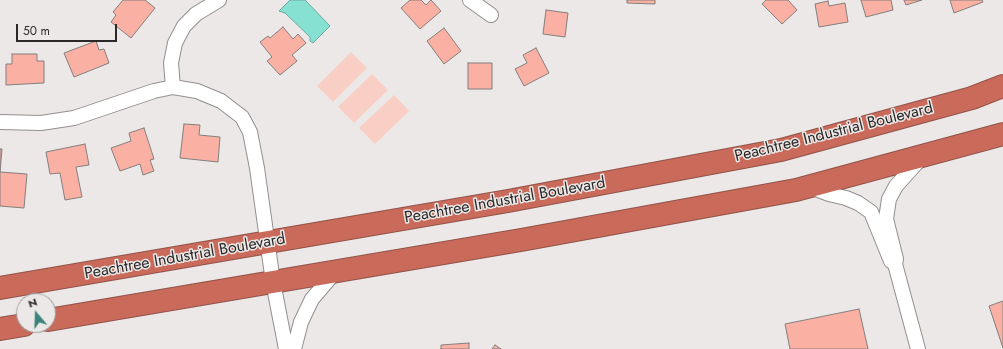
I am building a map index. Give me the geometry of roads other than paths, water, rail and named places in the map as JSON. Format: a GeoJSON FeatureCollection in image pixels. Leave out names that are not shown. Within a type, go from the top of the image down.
{"type":"FeatureCollection","features":[{"type":"Feature","properties":{"kind":"highway","name":"Peachtree Industrial Boulevard"},"geometry":{"type":"LineString","coordinates":[[0,288],[508,201],[781,150],[972,98],[1003,86]]}},
{"type":"Feature","properties":{"kind":"highway"},"geometry":{"type":"LineString","coordinates":[[56,319],[567,232],[810,186],[1003,134]]}},
{"type":"Feature","properties":{"kind":"highway"},"geometry":{"type":"LineString","coordinates":[[0,329],[16,326]]}},
{"type":"Feature","properties":{"kind":"street"},"geometry":{"type":"LineString","coordinates":[[173,87],[170,63],[175,43],[184,26],[196,14],[219,0]]}},
{"type":"Feature","properties":{"kind":"street"},"geometry":{"type":"LineString","coordinates":[[470,0],[491,14]]}},
{"type":"Feature","properties":{"kind":"street"},"geometry":{"type":"LineString","coordinates":[[0,122],[41,123],[74,118],[154,91],[173,87],[197,91],[221,101],[242,117],[250,132],[265,214],[273,282],[286,349]]}},
{"type":"Feature","properties":{"kind":"street"},"geometry":{"type":"LineString","coordinates":[[894,264],[896,259],[886,220],[889,199],[896,186],[922,157]]}},
{"type":"Feature","properties":{"kind":"street"},"geometry":{"type":"LineString","coordinates":[[810,186],[858,203],[871,212],[891,261],[894,264],[918,349]]}},
{"type":"Feature","properties":{"kind":"street"},"geometry":{"type":"LineString","coordinates":[[294,349],[301,322],[312,299],[336,272]]}}]}
